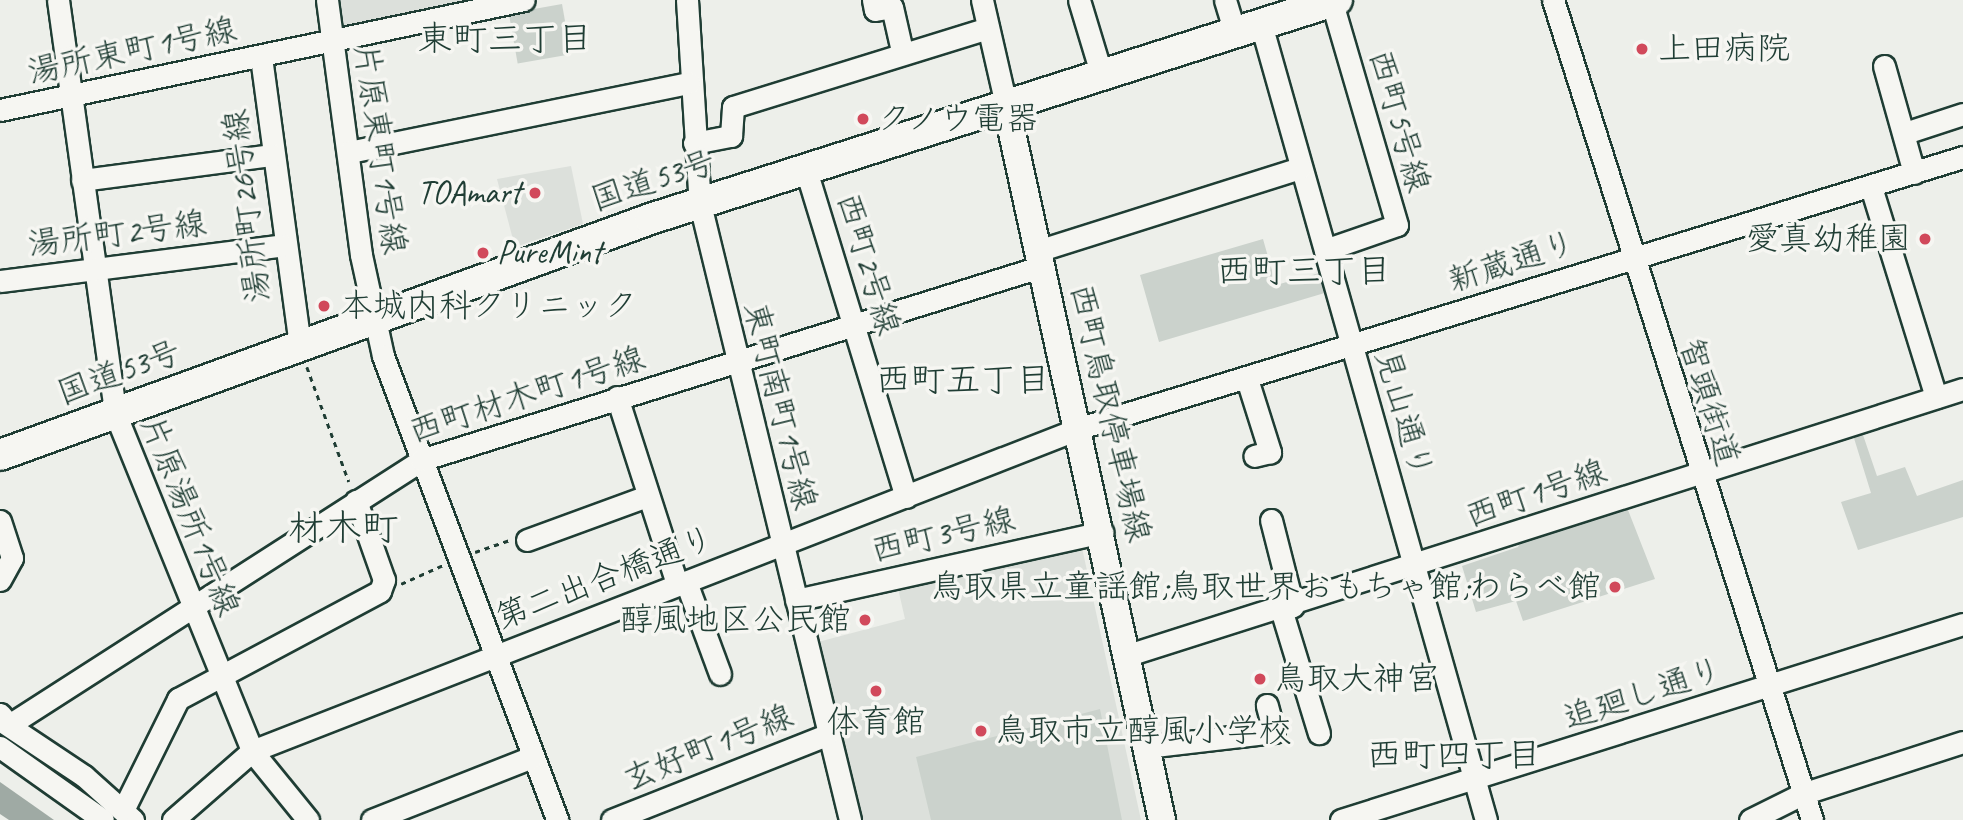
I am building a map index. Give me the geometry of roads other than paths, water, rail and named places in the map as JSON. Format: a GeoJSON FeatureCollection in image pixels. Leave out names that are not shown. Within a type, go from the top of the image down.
{"type":"FeatureCollection","features":[{"type":"Feature","properties":{"kind":"highway","name":"国道53号"},"geometry":{"type":"LineString","coordinates":[[0,455],[115,413],[302,354],[376,317],[700,204],[1335,1]]}},
{"type":"Feature","properties":{"kind":"main road","name":"西町鳥取停車場線"},"geometry":{"type":"LineString","coordinates":[[1006,105],[1038,259],[1103,532],[1162,820]]}},
{"type":"Feature","properties":{"kind":"street","name":"片原湯所1号線"},"geometry":{"type":"LineString","coordinates":[[58,0],[115,413],[252,751],[308,820]]}},
{"type":"Feature","properties":{"kind":"street","name":"片原東町1号線"},"geometry":{"type":"LineString","coordinates":[[327,0],[383,356],[491,656],[557,820]]}},
{"type":"Feature","properties":{"kind":"street","name":"湯所東町1号線"},"geometry":{"type":"LineString","coordinates":[[0,110],[524,0]]}},
{"type":"Feature","properties":{"kind":"street","name":"東町南町1号線"},"geometry":{"type":"LineString","coordinates":[[687,0],[690,83],[700,204],[735,360],[850,820]]}},
{"type":"Feature","properties":{"kind":"street"},"geometry":{"type":"LineString","coordinates":[[873,0],[875,10],[892,7],[902,51]]}},
{"type":"Feature","properties":{"kind":"street"},"geometry":{"type":"LineString","coordinates":[[982,0],[1006,105]]}},
{"type":"Feature","properties":{"kind":"street"},"geometry":{"type":"LineString","coordinates":[[1079,0],[1102,76]]}},
{"type":"Feature","properties":{"kind":"street","name":"見山通り"},"geometry":{"type":"LineString","coordinates":[[1225,0],[1248,28],[1300,168],[1486,820]]}},
{"type":"Feature","properties":{"kind":"street","name":"智頭街道"},"geometry":{"type":"LineString","coordinates":[[1553,0],[1765,688],[1812,820]]}},
{"type":"Feature","properties":{"kind":"street","name":"西町5号線"},"geometry":{"type":"LineString","coordinates":[[1325,250],[1397,225],[1335,1]]}},
{"type":"Feature","properties":{"kind":"street"},"geometry":{"type":"LineString","coordinates":[[694,143],[731,136],[733,107],[902,51],[988,28]]}},
{"type":"Feature","properties":{"kind":"street","name":"湯所町26号線"},"geometry":{"type":"LineString","coordinates":[[261,57],[283,245],[302,354]]}},
{"type":"Feature","properties":{"kind":"street"},"geometry":{"type":"LineString","coordinates":[[1884,66],[1905,133],[1914,173]]}},
{"type":"Feature","properties":{"kind":"street"},"geometry":{"type":"LineString","coordinates":[[349,152],[690,83]]}},
{"type":"Feature","properties":{"kind":"street"},"geometry":{"type":"LineString","coordinates":[[1905,133],[1963,114]]}},
{"type":"Feature","properties":{"kind":"street"},"geometry":{"type":"LineString","coordinates":[[82,180],[273,155]]}},
{"type":"Feature","properties":{"kind":"street","name":"新蔵通り"},"geometry":{"type":"LineString","coordinates":[[1080,428],[1247,379],[1632,256],[1871,187],[1963,157]]}},
{"type":"Feature","properties":{"kind":"street"},"geometry":{"type":"LineString","coordinates":[[1038,259],[1300,168]]}},
{"type":"Feature","properties":{"kind":"street","name":"西町2号線"},"geometry":{"type":"LineString","coordinates":[[806,170],[906,497]]}},
{"type":"Feature","properties":{"kind":"street"},"geometry":{"type":"LineString","coordinates":[[1871,187],[1936,397]]}},
{"type":"Feature","properties":{"kind":"street","name":"湯所町2号線"},"geometry":{"type":"LineString","coordinates":[[0,281],[283,245]]}},
{"type":"Feature","properties":{"kind":"street","name":"西町材木町1号線"},"geometry":{"type":"LineString","coordinates":[[3,720],[192,606],[421,460],[853,324],[1038,259]]}},
{"type":"Feature","properties":{"kind":"street"},"geometry":{"type":"LineString","coordinates":[[1247,379],[1262,454]]}},
{"type":"Feature","properties":{"kind":"street","name":"西町1号線"},"geometry":{"type":"LineString","coordinates":[[1128,655],[1415,568],[1519,529],[1699,477],[1963,389]]}},
{"type":"Feature","properties":{"kind":"street"},"geometry":{"type":"LineString","coordinates":[[617,397],[647,496],[720,674]]}},
{"type":"Feature","properties":{"kind":"street","name":"第二出合橋通り"},"geometry":{"type":"LineString","coordinates":[[173,820],[252,751],[1080,428]]}},
{"type":"Feature","properties":{"kind":"street"},"geometry":{"type":"LineString","coordinates":[[527,540],[647,496]]}},
{"type":"Feature","properties":{"kind":"street"},"geometry":{"type":"LineString","coordinates":[[3,720],[128,814],[178,699],[380,591],[384,580],[356,501]]}},
{"type":"Feature","properties":{"kind":"street"},"geometry":{"type":"LineString","coordinates":[[1271,520],[1287,607],[1319,733]]}},
{"type":"Feature","properties":{"kind":"street"},"geometry":{"type":"LineString","coordinates":[[0,521],[12,558],[0,580]]}},
{"type":"Feature","properties":{"kind":"street","name":"西町3号線"},"geometry":{"type":"LineString","coordinates":[[796,600],[1103,532]]}},
{"type":"Feature","properties":{"kind":"street","name":"追廻し通り"},"geometry":{"type":"LineString","coordinates":[[1345,819],[1474,781],[1963,624]]}},
{"type":"Feature","properties":{"kind":"street"},"geometry":{"type":"LineString","coordinates":[[1146,747],[1274,732],[1267,705]]}},
{"type":"Feature","properties":{"kind":"street","name":"玄好町1号線"},"geometry":{"type":"LineString","coordinates":[[612,820],[827,735]]}},
{"type":"Feature","properties":{"kind":"street"},"geometry":{"type":"LineString","coordinates":[[1750,820],[1801,794],[1963,742]]}},
{"type":"Feature","properties":{"kind":"street"},"geometry":{"type":"LineString","coordinates":[[0,747],[103,820]]}},
{"type":"Feature","properties":{"kind":"street"},"geometry":{"type":"LineString","coordinates":[[372,820],[531,757]]}},
{"type":"Feature","properties":{"kind":"place","name":"上田病院"},"geometry":{"type":"Point","coordinates":[1642,49]}},
{"type":"Feature","properties":{"kind":"place","name":"クノウ電器"},"geometry":{"type":"Point","coordinates":[863,119]}},
{"type":"Feature","properties":{"kind":"place","name":"TOAmart"},"geometry":{"type":"Point","coordinates":[535,193]}},
{"type":"Feature","properties":{"kind":"place","name":"愛真幼稚園"},"geometry":{"type":"Point","coordinates":[1925,239]}},
{"type":"Feature","properties":{"kind":"place","name":"PureMint"},"geometry":{"type":"Point","coordinates":[483,253]}},
{"type":"Feature","properties":{"kind":"place","name":"本城内科クリニック"},"geometry":{"type":"Point","coordinates":[324,306]}},
{"type":"Feature","properties":{"kind":"place","name":"鳥取県立童謡館;鳥取世界おもちゃ館;わらべ館"},"geometry":{"type":"Point","coordinates":[1615,587]}},
{"type":"Feature","properties":{"kind":"place","name":"醇風地区公民館"},"geometry":{"type":"Point","coordinates":[865,620]}},
{"type":"Feature","properties":{"kind":"place","name":"鳥取大神宮"},"geometry":{"type":"Point","coordinates":[1260,679]}},
{"type":"Feature","properties":{"kind":"place","name":"体育館"},"geometry":{"type":"Point","coordinates":[876,691]}},
{"type":"Feature","properties":{"kind":"place","name":"鳥取市立醇風小学校"},"geometry":{"type":"Point","coordinates":[981,731]}},
{"type":"Feature","properties":{"kind":"district","name":"東町三丁目"},"geometry":{"type":"Point","coordinates":[505,39]}},
{"type":"Feature","properties":{"kind":"district","name":"西町三丁目"},"geometry":{"type":"Point","coordinates":[1304,271]}},
{"type":"Feature","properties":{"kind":"district","name":"西町五丁目"},"geometry":{"type":"Point","coordinates":[963,380]}},
{"type":"Feature","properties":{"kind":"district","name":"材木町"},"geometry":{"type":"Point","coordinates":[343,528]}},
{"type":"Feature","properties":{"kind":"district","name":"西町四丁目"},"geometry":{"type":"Point","coordinates":[1454,755]}}]}
